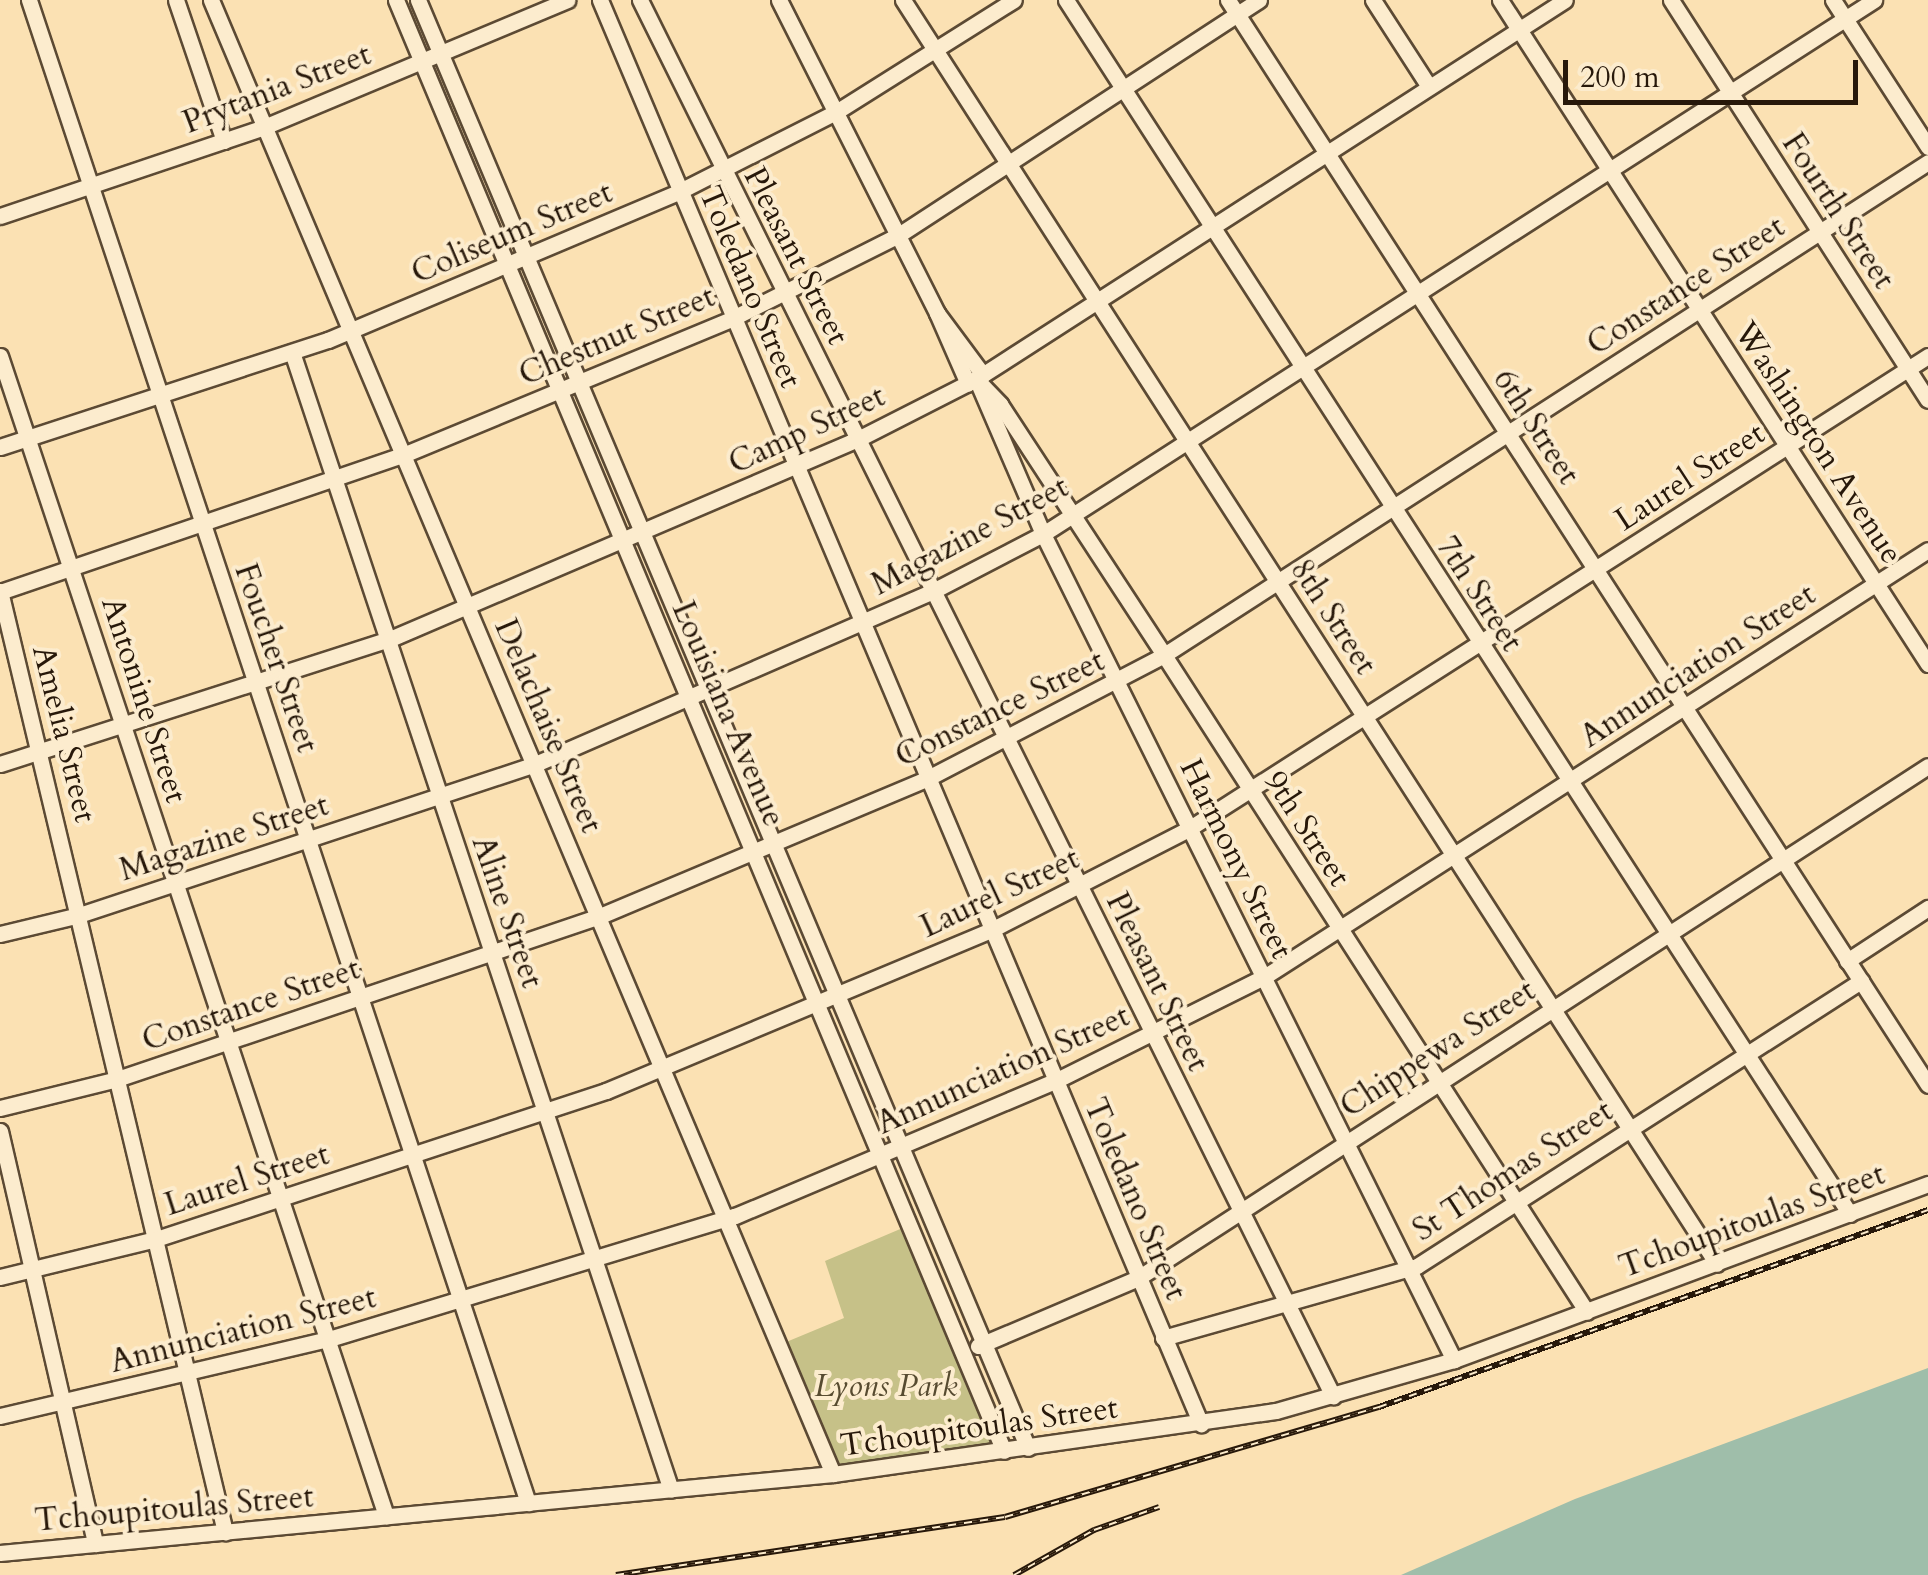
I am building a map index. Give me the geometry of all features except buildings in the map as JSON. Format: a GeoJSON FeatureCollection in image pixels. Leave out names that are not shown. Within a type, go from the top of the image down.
{"type":"FeatureCollection","features":[{"type":"Feature","properties":{"kind":"street","name":"Foucher Street"},"geometry":{"type":"LineString","coordinates":[[30,0],[528,1503]]}},
{"type":"Feature","properties":{"kind":"street"},"geometry":{"type":"LineString","coordinates":[[176,0],[224,141]]}},
{"type":"Feature","properties":{"kind":"street","name":"Delachaise Street"},"geometry":{"type":"LineString","coordinates":[[211,0],[833,1474]]}},
{"type":"Feature","properties":{"kind":"street","name":"Louisiana Avenue"},"geometry":{"type":"LineString","coordinates":[[396,0],[756,850],[1004,1451]]}},
{"type":"Feature","properties":{"kind":"street","name":"Louisiana Avenue"},"geometry":{"type":"LineString","coordinates":[[418,0],[1028,1448]]}},
{"type":"Feature","properties":{"kind":"street","name":"Prytania Street"},"geometry":{"type":"LineString","coordinates":[[0,216],[264,126],[568,0]]}},
{"type":"Feature","properties":{"kind":"street","name":"Toledano Street"},"geometry":{"type":"LineString","coordinates":[[600,0],[1201,1424]]}},
{"type":"Feature","properties":{"kind":"street","name":"Pleasant Street"},"geometry":{"type":"LineString","coordinates":[[640,0],[1332,1396]]}},
{"type":"Feature","properties":{"kind":"street","name":"Harmony Street"},"geometry":{"type":"LineString","coordinates":[[779,0],[936,312],[976,379],[1043,534],[1454,1360]]}},
{"type":"Feature","properties":{"kind":"street","name":"8th Street"},"geometry":{"type":"LineString","coordinates":[[903,0],[1717,1264]]}},
{"type":"Feature","properties":{"kind":"street","name":"Coliseum Street"},"geometry":{"type":"LineString","coordinates":[[0,447],[350,331],[680,191],[836,112],[1014,0]]}},
{"type":"Feature","properties":{"kind":"street","name":"7th Street"},"geometry":{"type":"LineString","coordinates":[[1066,0],[1665,935],[1850,1214]]}},
{"type":"Feature","properties":{"kind":"street","name":"Chestnut Street"},"geometry":{"type":"LineString","coordinates":[[0,591],[403,456],[733,318],[898,236],[1123,90],[1232,7],[1259,0]]}},
{"type":"Feature","properties":{"kind":"street"},"geometry":{"type":"LineString","coordinates":[[1373,0],[1428,85]]}},
{"type":"Feature","properties":{"kind":"street","name":"Washington Avenue"},"geometry":{"type":"LineString","coordinates":[[1500,0],[1928,664]]}},
{"type":"Feature","properties":{"kind":"street","name":"Camp Street"},"geometry":{"type":"LineString","coordinates":[[0,764],[125,728],[390,639],[469,609],[858,439],[976,379],[1565,0]]}},
{"type":"Feature","properties":{"kind":"street","name":"Fourth Street"},"geometry":{"type":"LineString","coordinates":[[1672,0],[1928,400]]}},
{"type":"Feature","properties":{"kind":"street"},"geometry":{"type":"LineString","coordinates":[[1833,0],[1928,147]]}},
{"type":"Feature","properties":{"kind":"street","name":"Magazine Street"},"geometry":{"type":"LineString","coordinates":[[0,934],[78,914],[533,765],[933,592],[1043,534],[1874,0]]}},
{"type":"Feature","properties":{"kind":"street","name":"6th Street"},"geometry":{"type":"LineString","coordinates":[[1232,7],[1927,1082]]}},
{"type":"Feature","properties":{"kind":"street","name":"Constance Street"},"geometry":{"type":"LineString","coordinates":[[0,1108],[117,1079],[600,916],[928,778],[1118,683],[1928,162]]}},
{"type":"Feature","properties":{"kind":"street","name":"Aline Street"},"geometry":{"type":"LineString","coordinates":[[292,352],[671,1490]]}},
{"type":"Feature","properties":{"kind":"street","name":"Antonine Street"},"geometry":{"type":"LineString","coordinates":[[0,356],[386,1516]]}},
{"type":"Feature","properties":{"kind":"street","name":"Laurel Street"},"geometry":{"type":"LineString","coordinates":[[0,1278],[156,1239],[546,1111],[820,1005],[992,930],[1190,828],[1928,356]]}},
{"type":"Feature","properties":{"kind":"street","name":"9th Street"},"geometry":{"type":"LineString","coordinates":[[976,379],[1164,654],[1586,1312]]}},
{"type":"Feature","properties":{"kind":"street","name":"Annunciation Street"},"geometry":{"type":"LineString","coordinates":[[0,1416],[188,1374],[462,1303],[726,1219],[1056,1081],[1264,977],[1928,550]]}},
{"type":"Feature","properties":{"kind":"street","name":"Amelia Street"},"geometry":{"type":"LineString","coordinates":[[0,591],[224,1532]]}},
{"type":"Feature","properties":{"kind":"street"},"geometry":{"type":"LineString","coordinates":[[723,773],[741,765]]}},
{"type":"Feature","properties":{"kind":"street","name":"Chippewa Street"},"geometry":{"type":"LineString","coordinates":[[965,1352],[1138,1278],[1928,766]]}},
{"type":"Feature","properties":{"kind":"street"},"geometry":{"type":"LineString","coordinates":[[1847,960],[1928,908]]}},
{"type":"Feature","properties":{"kind":"street","name":"St Thomas Street"},"geometry":{"type":"LineString","coordinates":[[1163,1338],[1408,1269],[1860,981]]}},
{"type":"Feature","properties":{"kind":"street"},"geometry":{"type":"LineString","coordinates":[[0,1130],[95,1544]]}},
{"type":"Feature","properties":{"kind":"street","name":"Tchoupitoulas Street"},"geometry":{"type":"LineString","coordinates":[[0,1553],[833,1474],[1201,1424],[1332,1396],[1454,1360],[1928,1184]]}},
{"type":"Feature","properties":{"kind":"green space","name":"Lyons Park"},"geometry":{"type":"Polygon","coordinates":[[[912,1224],[1004,1451],[833,1474],[779,1345],[844,1318],[825,1261],[912,1224]]]}},
{"type":"Feature","properties":{"kind":"shaded area"},"geometry":{"type":"Polygon","coordinates":[[[1928,1368],[1928,1575],[1401,1575],[1575,1499],[1928,1368]]]}},
{"type":"Feature","properties":{"kind":"railway"},"geometry":{"type":"LineString","coordinates":[[616,1575],[1005,1517],[1379,1407],[1928,1210]]}},
{"type":"Feature","properties":{"kind":"railway"},"geometry":{"type":"LineString","coordinates":[[1014,1575],[1094,1530],[1159,1507]]}}]}
